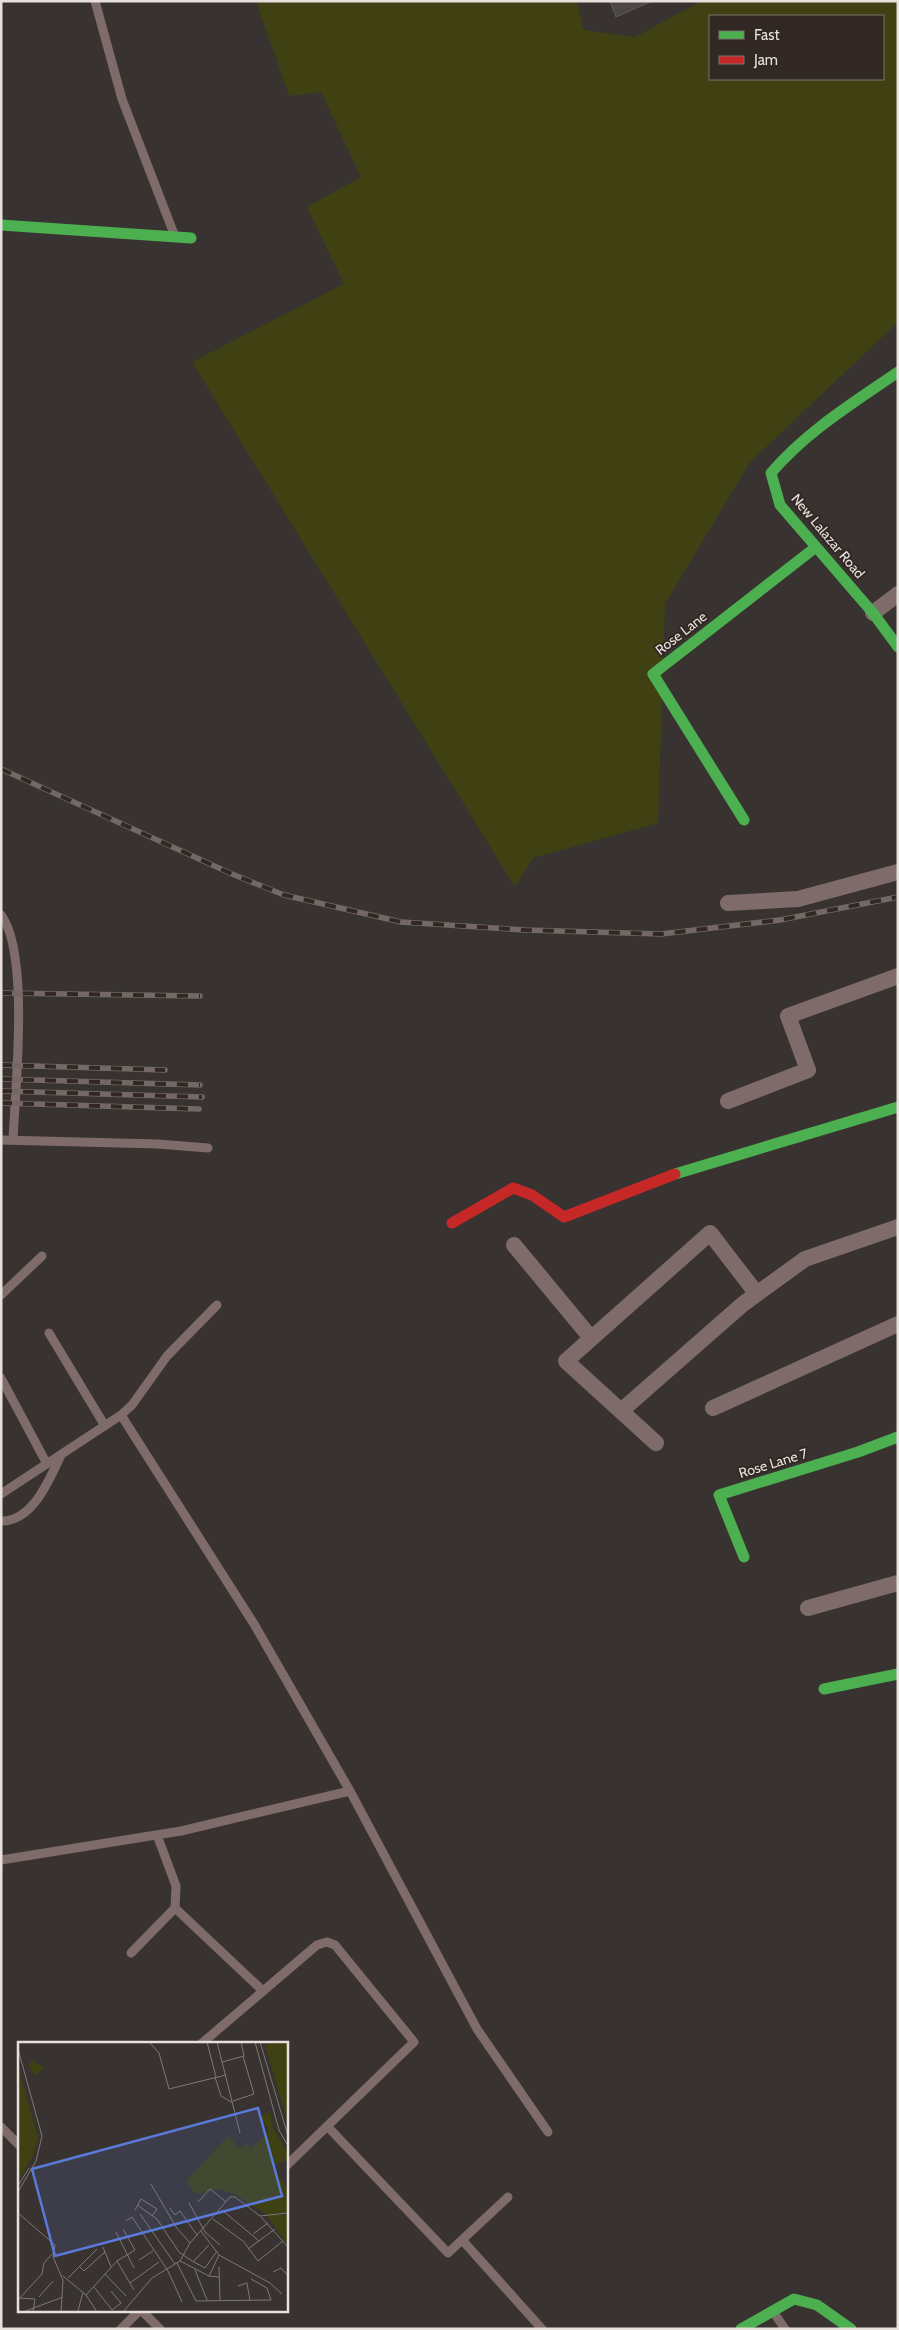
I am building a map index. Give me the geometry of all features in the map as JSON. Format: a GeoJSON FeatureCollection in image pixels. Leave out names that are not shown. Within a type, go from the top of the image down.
{"type":"FeatureCollection","features":[{"type":"Feature","properties":{"kind":"street"},"geometry":{"type":"LineString","coordinates":[[1,225],[191,238]]}},
{"type":"Feature","properties":{"kind":"street","name":"New Lalazar Road"},"geometry":{"type":"LineString","coordinates":[[898,372],[804,437],[786,454],[771,473],[780,505],[873,613],[898,648]]}},
{"type":"Feature","properties":{"kind":"street","name":"Rose Lane"},"geometry":{"type":"LineString","coordinates":[[744,820],[653,674],[816,547]]}},
{"type":"Feature","properties":{"kind":"street"},"geometry":{"type":"LineString","coordinates":[[873,613],[898,594]]}},
{"type":"Feature","properties":{"kind":"street"},"geometry":{"type":"LineString","coordinates":[[728,903],[798,899],[898,872]]}},
{"type":"Feature","properties":{"kind":"street"},"geometry":{"type":"LineString","coordinates":[[728,1101],[808,1070],[788,1016],[898,976]]}},
{"type":"Feature","properties":{"kind":"street"},"geometry":{"type":"LineString","coordinates":[[452,1223],[513,1188],[518,1188],[530,1194],[564,1217],[682,1171],[898,1107]]}},
{"type":"Feature","properties":{"kind":"street"},"geometry":{"type":"LineString","coordinates":[[621,1411],[757,1294],[805,1259],[898,1227]]}},
{"type":"Feature","properties":{"kind":"street"},"geometry":{"type":"LineString","coordinates":[[656,1443],[566,1361],[710,1233],[757,1294]]}},
{"type":"Feature","properties":{"kind":"street"},"geometry":{"type":"LineString","coordinates":[[514,1244],[591,1338]]}},
{"type":"Feature","properties":{"kind":"street"},"geometry":{"type":"LineString","coordinates":[[713,1408],[898,1324]]}},
{"type":"Feature","properties":{"kind":"street","name":"Rose Lane 7"},"geometry":{"type":"LineString","coordinates":[[744,1557],[719,1495],[858,1452],[898,1437]]}},
{"type":"Feature","properties":{"kind":"street"},"geometry":{"type":"LineString","coordinates":[[808,1608],[898,1583]]}},
{"type":"Feature","properties":{"kind":"street"},"geometry":{"type":"LineString","coordinates":[[824,1689],[898,1674]]}},
{"type":"Feature","properties":{"kind":"street"},"geometry":{"type":"LineString","coordinates":[[741,2329],[794,2299],[817,2305],[851,2329]]}},
{"type":"Feature","properties":{"kind":"lane"},"geometry":{"type":"LineString","coordinates":[[95,1],[122,99],[175,237]]}},
{"type":"Feature","properties":{"kind":"lane"},"geometry":{"type":"LineString","coordinates":[[1,915],[8,929],[16,960],[19,993],[12,1140]]}},
{"type":"Feature","properties":{"kind":"lane"},"geometry":{"type":"LineString","coordinates":[[1,1140],[158,1144],[208,1148]]}},
{"type":"Feature","properties":{"kind":"lane"},"geometry":{"type":"LineString","coordinates":[[1,1295],[42,1256]]}},
{"type":"Feature","properties":{"kind":"lane"},"geometry":{"type":"LineString","coordinates":[[1,1494],[121,1415],[132,1405],[167,1356],[217,1305]]}},
{"type":"Feature","properties":{"kind":"lane"},"geometry":{"type":"LineString","coordinates":[[49,1333],[105,1426]]}},
{"type":"Feature","properties":{"kind":"lane"},"geometry":{"type":"LineString","coordinates":[[1,1378],[47,1464]]}},
{"type":"Feature","properties":{"kind":"lane"},"geometry":{"type":"LineString","coordinates":[[121,1415],[254,1624],[350,1791],[477,2029],[548,2132]]}},
{"type":"Feature","properties":{"kind":"lane"},"geometry":{"type":"LineString","coordinates":[[1,1521],[9,1521],[22,1514],[40,1497],[61,1454]]}},
{"type":"Feature","properties":{"kind":"lane"},"geometry":{"type":"LineString","coordinates":[[1,1860],[157,1835],[350,1791]]}},
{"type":"Feature","properties":{"kind":"lane"},"geometry":{"type":"LineString","coordinates":[[131,1953],[175,1908],[176,1886],[157,1835]]}},
{"type":"Feature","properties":{"kind":"lane"},"geometry":{"type":"LineString","coordinates":[[175,1908],[262,1990]]}},
{"type":"Feature","properties":{"kind":"lane"},"geometry":{"type":"LineString","coordinates":[[203,2042],[317,1945],[326,1942],[335,1945],[414,2042],[288,2164]]}},
{"type":"Feature","properties":{"kind":"lane"},"geometry":{"type":"LineString","coordinates":[[327,2126],[448,2253],[508,2197]]}},
{"type":"Feature","properties":{"kind":"lane"},"geometry":{"type":"LineString","coordinates":[[1,2128],[18,2144]]}},
{"type":"Feature","properties":{"kind":"lane"},"geometry":{"type":"LineString","coordinates":[[463,2241],[542,2329]]}},
{"type":"Feature","properties":{"kind":"lane"},"geometry":{"type":"LineString","coordinates":[[772,2310],[785,2329]]}},
{"type":"Feature","properties":{"kind":"lane"},"geometry":{"type":"LineString","coordinates":[[121,2329],[137,2312]]}},
{"type":"Feature","properties":{"kind":"lane"},"geometry":{"type":"LineString","coordinates":[[143,2312],[160,2329]]}},
{"type":"Feature","properties":{"kind":"shaded area"},"geometry":{"type":"Polygon","coordinates":[[[256,1],[577,1],[583,30],[635,37],[702,1],[898,1],[898,322],[750,462],[665,604],[658,823],[533,858],[515,887],[192,362],[344,284],[307,207],[361,177],[321,92],[289,96],[256,1]]]}},
{"type":"Feature","properties":{"kind":"building"},"geometry":{"type":"Polygon","coordinates":[[[610,1],[652,1],[616,17],[610,1]]]}},
{"type":"Feature","properties":{"kind":"railway"},"geometry":{"type":"LineString","coordinates":[[1,769],[232,874],[284,895],[401,922],[525,930],[661,934],[780,920],[898,897]]}},
{"type":"Feature","properties":{"kind":"railway"},"geometry":{"type":"LineString","coordinates":[[1,993],[200,996]]}},
{"type":"Feature","properties":{"kind":"railway"},"geometry":{"type":"LineString","coordinates":[[1,1065],[165,1070]]}},
{"type":"Feature","properties":{"kind":"railway"},"geometry":{"type":"LineString","coordinates":[[1,1079],[200,1085]]}},
{"type":"Feature","properties":{"kind":"railway"},"geometry":{"type":"LineString","coordinates":[[1,1091],[202,1097]]}},
{"type":"Feature","properties":{"kind":"railway"},"geometry":{"type":"LineString","coordinates":[[1,1103],[199,1109]]}},
{"type":"Feature","properties":{"kind":"traffic: fast"},"geometry":{"type":"LineString","coordinates":[[1,225],[191,238]]}},
{"type":"Feature","properties":{"kind":"traffic: fast"},"geometry":{"type":"LineString","coordinates":[[898,372],[815,431],[771,473],[780,505],[873,613],[898,647]]}},
{"type":"Feature","properties":{"kind":"traffic: fast"},"geometry":{"type":"LineString","coordinates":[[744,820],[653,674],[816,547]]}},
{"type":"Feature","properties":{"kind":"traffic: fast"},"geometry":{"type":"LineString","coordinates":[[675,1174],[898,1107]]}},
{"type":"Feature","properties":{"kind":"traffic: fast"},"geometry":{"type":"LineString","coordinates":[[744,1557],[719,1495],[858,1452],[898,1437]]}},
{"type":"Feature","properties":{"kind":"traffic: fast"},"geometry":{"type":"LineString","coordinates":[[824,1689],[898,1674]]}},
{"type":"Feature","properties":{"kind":"traffic: fast"},"geometry":{"type":"LineString","coordinates":[[741,2329],[794,2299],[817,2305],[851,2329]]}},
{"type":"Feature","properties":{"kind":"traffic: jam"},"geometry":{"type":"LineString","coordinates":[[452,1223],[513,1188],[532,1195],[564,1217],[675,1174]]}}]}
